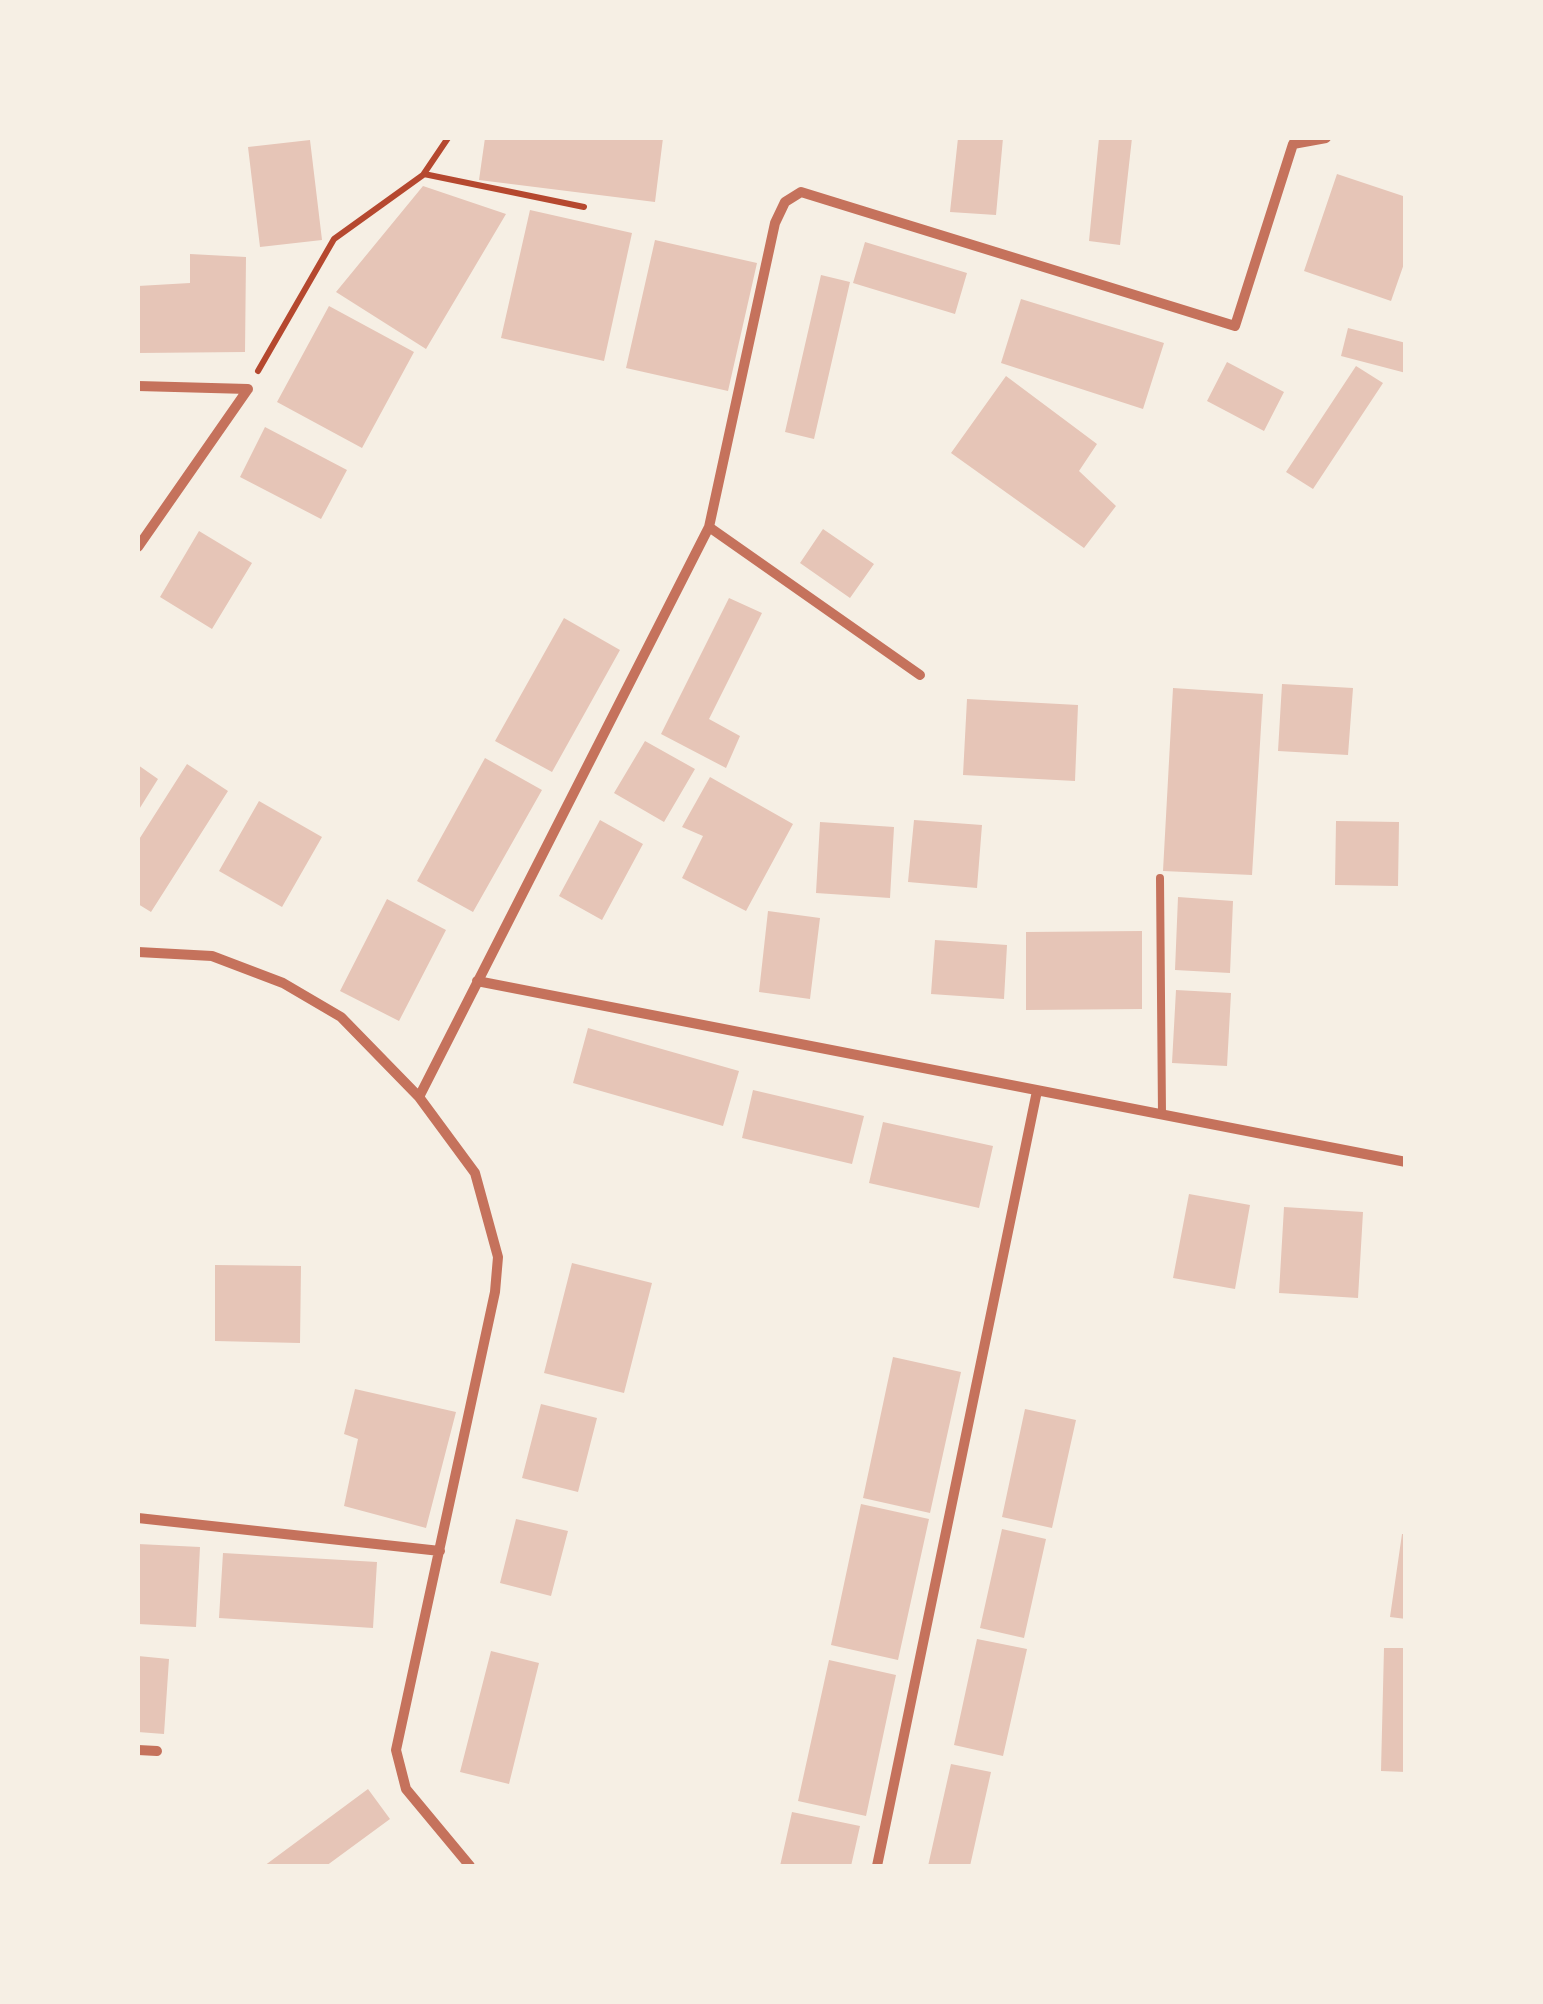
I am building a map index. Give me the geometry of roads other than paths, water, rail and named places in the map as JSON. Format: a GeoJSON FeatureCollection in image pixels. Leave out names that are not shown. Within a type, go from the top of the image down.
{"type":"FeatureCollection","features":[{"type":"Feature","properties":{"kind":"street"},"geometry":{"type":"LineString","coordinates":[[419,1097],[709,527],[775,223],[785,202],[801,192],[1235,326],[1293,144],[1326,138]]}},
{"type":"Feature","properties":{"kind":"street"},"geometry":{"type":"LineString","coordinates":[[138,386],[248,389],[138,546]]}},
{"type":"Feature","properties":{"kind":"street"},"geometry":{"type":"LineString","coordinates":[[709,527],[920,675]]}},
{"type":"Feature","properties":{"kind":"street"},"geometry":{"type":"LineString","coordinates":[[138,952],[212,956],[283,983],[340,1017],[419,1097],[474,1173],[498,1258],[496,1292],[396,1750],[406,1789],[470,1866]]}},
{"type":"Feature","properties":{"kind":"street"},"geometry":{"type":"LineString","coordinates":[[477,981],[1406,1162]]}},
{"type":"Feature","properties":{"kind":"street"},"geometry":{"type":"LineString","coordinates":[[877,1866],[1036,1090]]}},
{"type":"Feature","properties":{"kind":"street"},"geometry":{"type":"LineString","coordinates":[[138,1518],[440,1550]]}},
{"type":"Feature","properties":{"kind":"street"},"geometry":{"type":"LineString","coordinates":[[138,1750],[157,1751]]}},
{"type":"Feature","properties":{"kind":"lane"},"geometry":{"type":"LineString","coordinates":[[1160,878],[1162,1115]]}}]}
